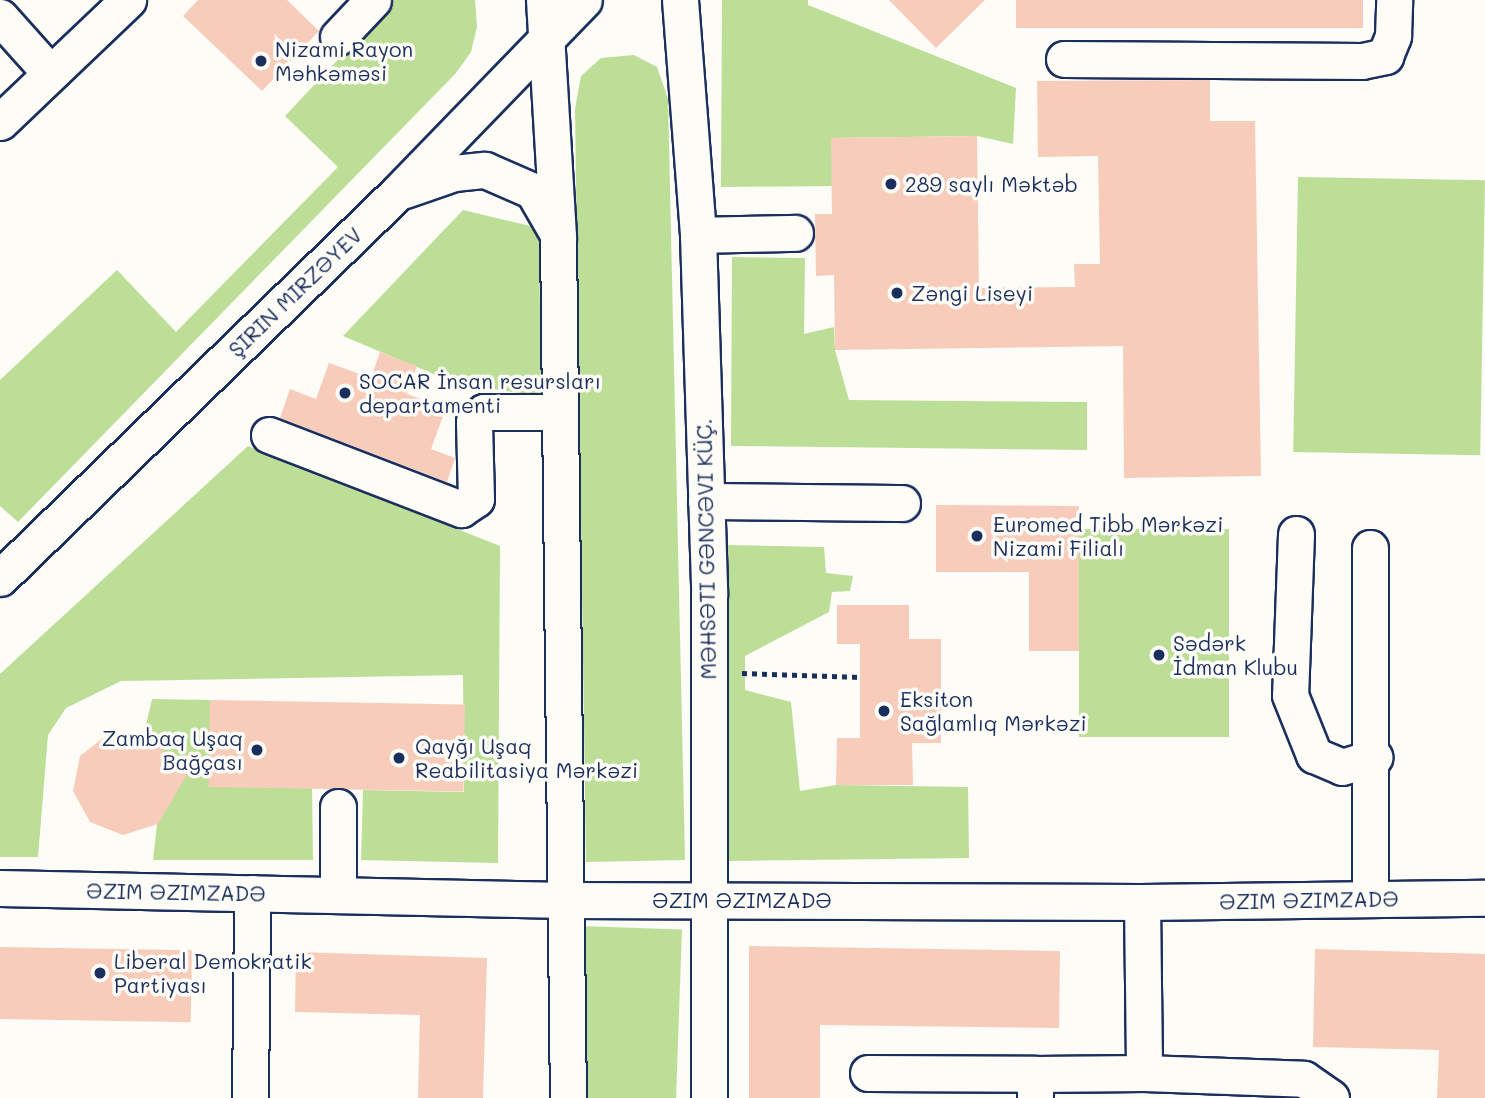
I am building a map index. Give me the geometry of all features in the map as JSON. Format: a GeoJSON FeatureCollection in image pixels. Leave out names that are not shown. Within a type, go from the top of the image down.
{"type":"FeatureCollection","features":[{"type":"Feature","properties":{"kind":"street"},"geometry":{"type":"LineString","coordinates":[[0,122],[128,0]]}},
{"type":"Feature","properties":{"kind":"street"},"geometry":{"type":"LineString","coordinates":[[338,37],[373,0]]}},
{"type":"Feature","properties":{"kind":"street"},"geometry":{"type":"LineString","coordinates":[[544,0],[558,236],[568,1098]]}},
{"type":"Feature","properties":{"kind":"street","name":"ŞIRIN MIRZƏYEV"},"geometry":{"type":"LineString","coordinates":[[0,578],[398,192],[584,0]]}},
{"type":"Feature","properties":{"kind":"street","name":"MƏHSƏTI GƏNCƏVI KÜÇ."},"geometry":{"type":"LineString","coordinates":[[680,0],[698,235],[706,501],[709,672],[709,1098]]}},
{"type":"Feature","properties":{"kind":"street"},"geometry":{"type":"LineString","coordinates":[[1064,59],[1362,61],[1385,56],[1393,36],[1394,0]]}},
{"type":"Feature","properties":{"kind":"street"},"geometry":{"type":"LineString","coordinates":[[0,17],[50,73]]}},
{"type":"Feature","properties":{"kind":"street"},"geometry":{"type":"LineString","coordinates":[[398,192],[454,173],[485,170],[533,191],[558,236]]}},
{"type":"Feature","properties":{"kind":"street"},"geometry":{"type":"LineString","coordinates":[[698,235],[795,233]]}},
{"type":"Feature","properties":{"kind":"street"},"geometry":{"type":"LineString","coordinates":[[269,435],[461,509],[476,499],[474,422],[484,412],[558,412]]}},
{"type":"Feature","properties":{"kind":"street"},"geometry":{"type":"LineString","coordinates":[[706,501],[902,503]]}},
{"type":"Feature","properties":{"kind":"street"},"geometry":{"type":"LineString","coordinates":[[1296,534],[1290,695],[1314,755],[1342,766],[1374,757]]}},
{"type":"Feature","properties":{"kind":"street"},"geometry":{"type":"LineString","coordinates":[[1370,548],[1374,757],[1370,899]]}},
{"type":"Feature","properties":{"kind":"street"},"geometry":{"type":"LineString","coordinates":[[338,807],[338,895]]}},
{"type":"Feature","properties":{"kind":"street","name":"ƏZIM ƏZIMZADƏ"},"geometry":{"type":"LineString","coordinates":[[0,888],[567,900],[1142,902],[1485,898]]}},
{"type":"Feature","properties":{"kind":"street"},"geometry":{"type":"LineString","coordinates":[[250,1098],[252,893]]}},
{"type":"Feature","properties":{"kind":"street"},"geometry":{"type":"LineString","coordinates":[[1142,902],[1144,1073]]}},
{"type":"Feature","properties":{"kind":"street"},"geometry":{"type":"LineString","coordinates":[[868,1073],[1035,1086],[1144,1073],[1304,1079],[1331,1098]]}},
{"type":"Feature","properties":{"kind":"path"},"geometry":{"type":"LineString","coordinates":[[709,672],[860,677]]}},
{"type":"Feature","properties":{"kind":"green space"},"geometry":{"type":"Polygon","coordinates":[[[394,0],[475,0],[477,27],[471,52],[456,73],[18,522],[0,506],[0,380],[117,270],[176,332],[338,167],[285,116],[394,0]]]}},
{"type":"Feature","properties":{"kind":"green space"},"geometry":{"type":"Polygon","coordinates":[[[722,0],[808,0],[808,5],[1016,88],[1013,144],[977,136],[832,138],[832,186],[721,187],[722,0]]]}},
{"type":"Feature","properties":{"kind":"green space"},"geometry":{"type":"Polygon","coordinates":[[[634,55],[657,67],[668,99],[685,860],[586,862],[575,109],[581,76],[601,58],[634,55]]]}},
{"type":"Feature","properties":{"kind":"green space"},"geometry":{"type":"Polygon","coordinates":[[[1298,177],[1485,180],[1480,455],[1293,452],[1298,177]]]}},
{"type":"Feature","properties":{"kind":"green space"},"geometry":{"type":"Polygon","coordinates":[[[463,210],[539,228],[541,396],[457,384],[343,336],[463,210]]]}},
{"type":"Feature","properties":{"kind":"green space"},"geometry":{"type":"Polygon","coordinates":[[[732,257],[805,258],[804,334],[834,327],[835,350],[849,400],[1087,402],[1087,450],[731,446],[732,257]]]}},
{"type":"Feature","properties":{"kind":"green space"},"geometry":{"type":"Polygon","coordinates":[[[248,446],[500,546],[498,863],[361,860],[363,790],[464,792],[463,675],[121,681],[66,708],[48,735],[38,857],[0,857],[0,674],[248,446]]]}},
{"type":"Feature","properties":{"kind":"green space"},"geometry":{"type":"Polygon","coordinates":[[[1079,529],[1229,529],[1229,737],[1079,737],[1079,529]]]}},
{"type":"Feature","properties":{"kind":"green space"},"geometry":{"type":"Polygon","coordinates":[[[727,545],[824,547],[826,573],[853,576],[850,591],[832,592],[829,612],[745,656],[745,690],[791,702],[800,791],[836,785],[968,787],[969,858],[728,861],[727,545]]]}},
{"type":"Feature","properties":{"kind":"green space"},"geometry":{"type":"Polygon","coordinates":[[[152,699],[210,700],[312,789],[313,860],[153,860],[157,824],[144,734],[152,699]]]}},
{"type":"Feature","properties":{"kind":"green space"},"geometry":{"type":"Polygon","coordinates":[[[580,926],[682,930],[676,1098],[574,1098],[580,926]]]}},
{"type":"Feature","properties":{"kind":"building","name":"Nizami Rayon Məhkəməsi"},"geometry":{"type":"Polygon","coordinates":[[[198,0],[287,0],[319,31],[262,91],[183,16],[198,0]]]}},
{"type":"Feature","properties":{"kind":"building"},"geometry":{"type":"Polygon","coordinates":[[[889,0],[985,0],[936,48],[889,0]]]}},
{"type":"Feature","properties":{"kind":"building"},"geometry":{"type":"Polygon","coordinates":[[[1016,0],[1363,0],[1363,28],[1016,28],[1016,0]]]}},
{"type":"Feature","properties":{"kind":"building"},"geometry":{"type":"Polygon","coordinates":[[[1210,80],[1210,121],[1255,121],[1261,476],[1124,478],[1123,346],[835,350],[834,275],[816,276],[815,214],[832,214],[831,138],[977,136],[979,288],[1075,287],[1074,264],[1100,264],[1098,156],[1038,157],[1037,81],[1210,80]]]}},
{"type":"Feature","properties":{"kind":"building"},"geometry":{"type":"Polygon","coordinates":[[[380,352],[417,366],[407,394],[446,408],[431,449],[455,458],[447,482],[280,418],[290,389],[316,399],[329,363],[371,378],[380,352]]]}},
{"type":"Feature","properties":{"kind":"building"},"geometry":{"type":"Polygon","coordinates":[[[936,505],[1079,506],[1079,651],[1029,651],[1029,572],[936,572],[936,505]]]}},
{"type":"Feature","properties":{"kind":"building"},"geometry":{"type":"Polygon","coordinates":[[[837,605],[909,605],[909,639],[941,639],[941,743],[912,743],[913,785],[836,785],[837,738],[860,738],[860,644],[837,644],[837,605]]]}},
{"type":"Feature","properties":{"kind":"building"},"geometry":{"type":"Polygon","coordinates":[[[210,700],[465,704],[463,791],[208,787],[210,700]]]}},
{"type":"Feature","properties":{"kind":"building"},"geometry":{"type":"Polygon","coordinates":[[[108,734],[144,734],[188,773],[158,824],[123,835],[90,822],[73,791],[80,756],[108,734]]]}},
{"type":"Feature","properties":{"kind":"building"},"geometry":{"type":"Polygon","coordinates":[[[749,946],[1060,951],[1059,1028],[820,1025],[820,1098],[749,1098],[749,946]]]}},
{"type":"Feature","properties":{"kind":"building"},"geometry":{"type":"Polygon","coordinates":[[[0,947],[192,950],[191,1022],[0,1019],[0,947]]]}},
{"type":"Feature","properties":{"kind":"building"},"geometry":{"type":"Polygon","coordinates":[[[1315,949],[1485,954],[1485,1098],[1437,1098],[1439,1050],[1313,1047],[1315,949]]]}},
{"type":"Feature","properties":{"kind":"building"},"geometry":{"type":"Polygon","coordinates":[[[296,952],[487,958],[483,1098],[418,1098],[420,1015],[295,1012],[296,952]]]}},
{"type":"Feature","properties":{"kind":"place","name":"Nizami Rayon Məhkəməsi"},"geometry":{"type":"Point","coordinates":[261,61]}},
{"type":"Feature","properties":{"kind":"place","name":"289 saylı Məktəb"},"geometry":{"type":"Point","coordinates":[891,184]}},
{"type":"Feature","properties":{"kind":"place","name":"Zəngi Liseyi"},"geometry":{"type":"Point","coordinates":[897,293]}},
{"type":"Feature","properties":{"kind":"place","name":"SOCAR İnsan resursları departamenti"},"geometry":{"type":"Point","coordinates":[345,393]}},
{"type":"Feature","properties":{"kind":"place","name":"Euromed Tibb Mərkəzi Nizami Filialı"},"geometry":{"type":"Point","coordinates":[977,536]}},
{"type":"Feature","properties":{"kind":"place","name":"Sədərk İdman Klubu"},"geometry":{"type":"Point","coordinates":[1159,655]}},
{"type":"Feature","properties":{"kind":"place","name":"Eksiton Sağlamlıq Mərkəzi"},"geometry":{"type":"Point","coordinates":[884,711]}},
{"type":"Feature","properties":{"kind":"place","name":"Zambaq Uşaq Bağçası"},"geometry":{"type":"Point","coordinates":[257,750]}},
{"type":"Feature","properties":{"kind":"place","name":"Qayğı Uşaq Reabilitasiya Mərkəzi"},"geometry":{"type":"Point","coordinates":[399,758]}},
{"type":"Feature","properties":{"kind":"place","name":"Liberal Demokratik Partiyası"},"geometry":{"type":"Point","coordinates":[100,973]}}]}
